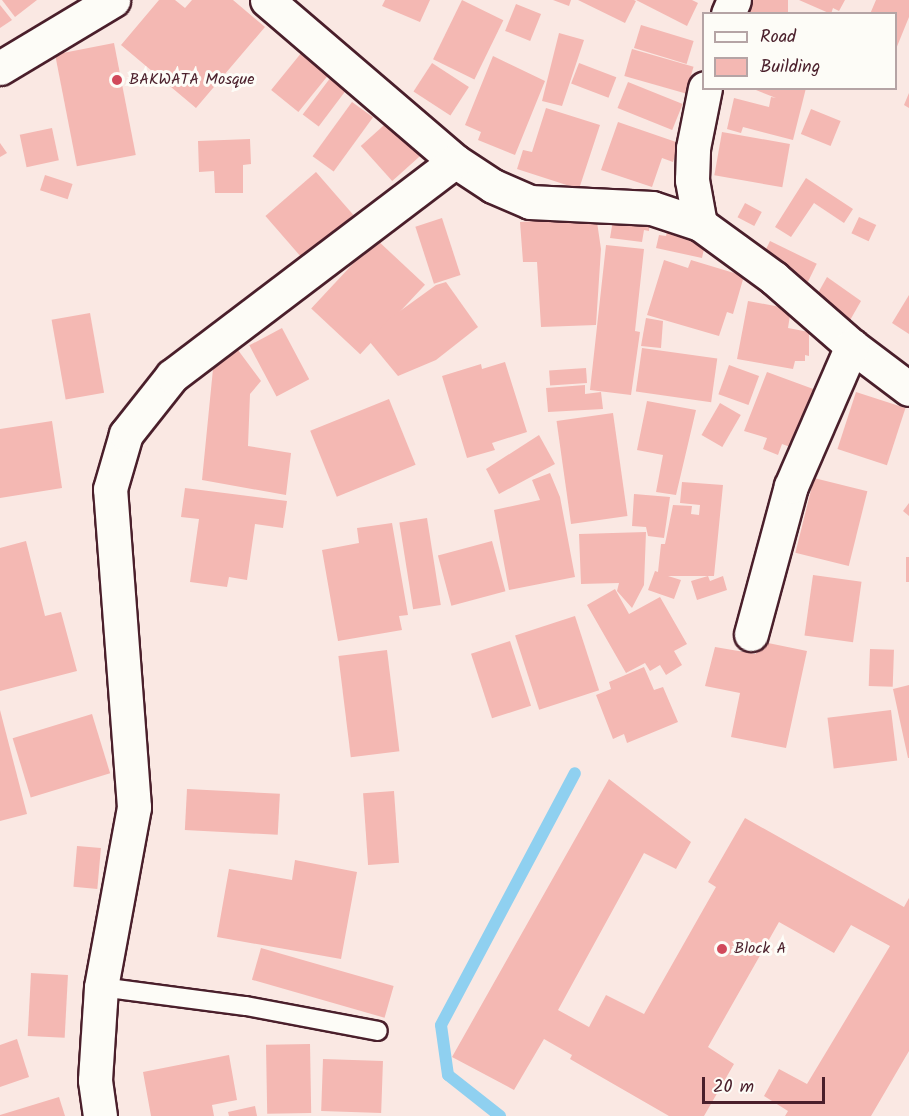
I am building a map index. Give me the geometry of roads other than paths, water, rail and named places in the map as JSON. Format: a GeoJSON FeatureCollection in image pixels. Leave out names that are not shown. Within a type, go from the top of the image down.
{"type":"FeatureCollection","features":[{"type":"Feature","properties":{"kind":"street"},"geometry":{"type":"LineString","coordinates":[[0,68],[113,0]]}},
{"type":"Feature","properties":{"kind":"street"},"geometry":{"type":"LineString","coordinates":[[267,0],[455,161],[493,186],[530,202],[652,208],[700,224],[774,278],[852,346],[909,389]]}},
{"type":"Feature","properties":{"kind":"street"},"geometry":{"type":"LineString","coordinates":[[700,224],[692,180],[693,148],[705,90]]}},
{"type":"Feature","properties":{"kind":"street"},"geometry":{"type":"LineString","coordinates":[[100,1116],[95,1080],[101,987],[134,807],[110,489],[126,434],[172,376],[455,161]]}},
{"type":"Feature","properties":{"kind":"street"},"geometry":{"type":"LineString","coordinates":[[752,634],[791,486],[852,346]]}},
{"type":"Feature","properties":{"kind":"lane"},"geometry":{"type":"LineString","coordinates":[[101,987],[257,1007],[378,1031]]}},
{"type":"Feature","properties":{"kind":"waterway"},"geometry":{"type":"LineString","coordinates":[[500,1116],[448,1075],[441,1025],[575,773]]}},
{"type":"Feature","properties":{"kind":"place","name":"BAKWATA Mosque"},"geometry":{"type":"Point","coordinates":[117,80]}},
{"type":"Feature","properties":{"kind":"place","name":"Block A"},"geometry":{"type":"Point","coordinates":[722,949]}}]}
